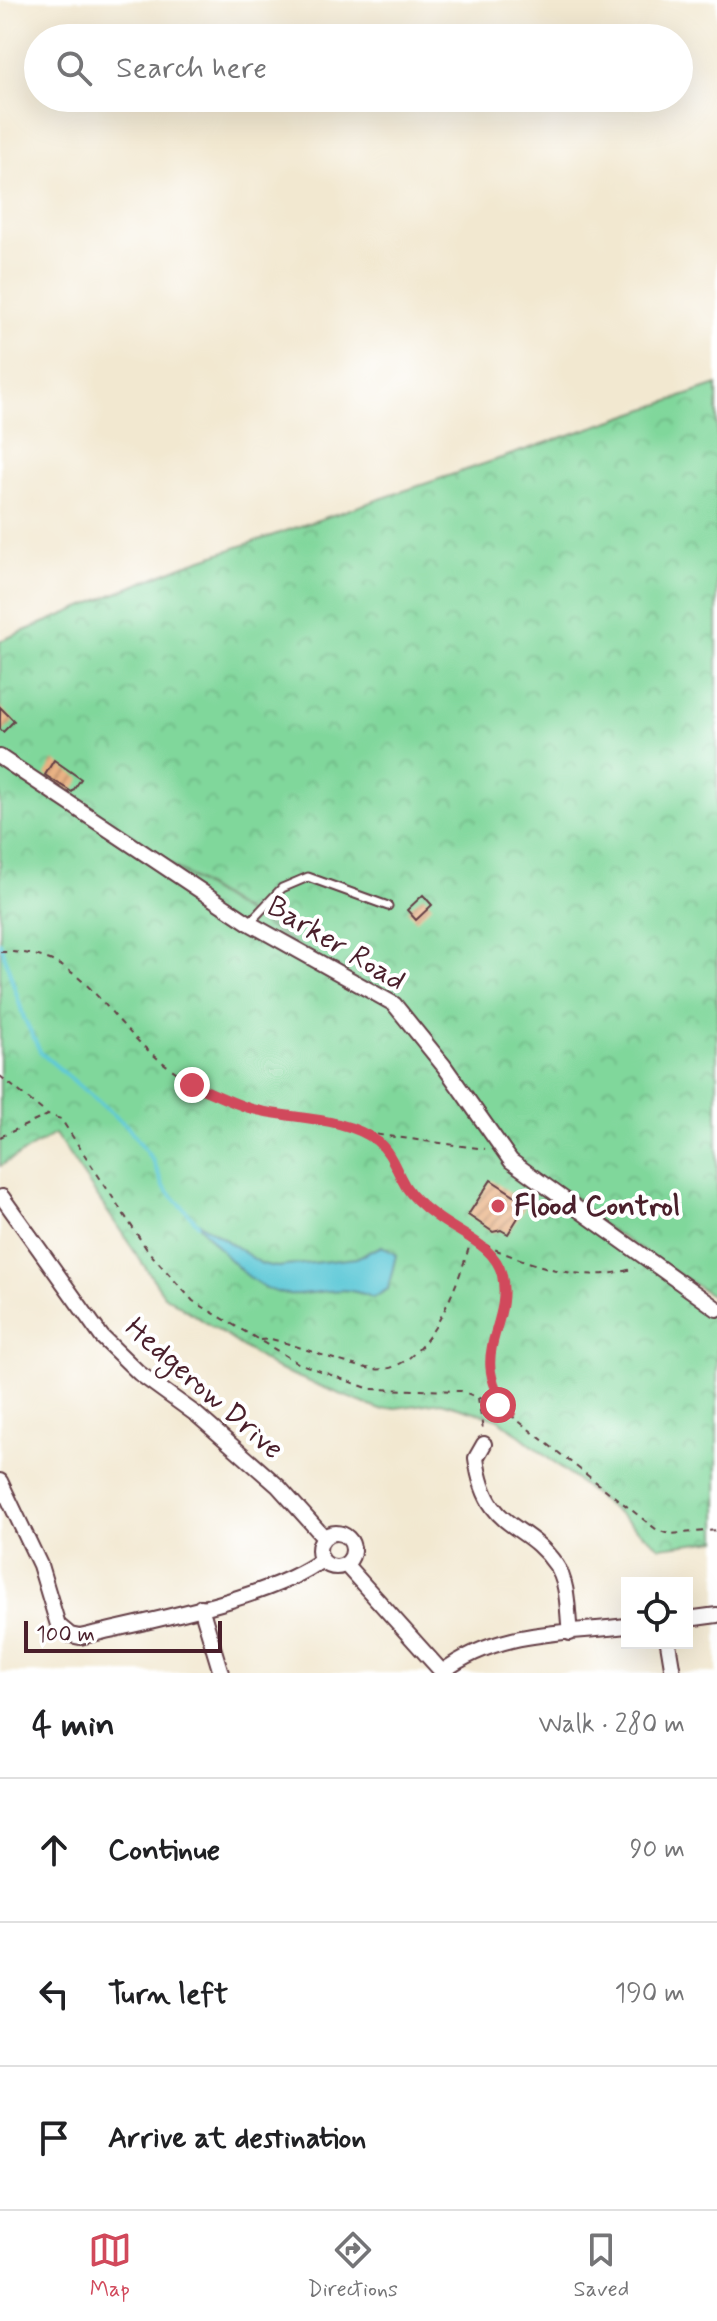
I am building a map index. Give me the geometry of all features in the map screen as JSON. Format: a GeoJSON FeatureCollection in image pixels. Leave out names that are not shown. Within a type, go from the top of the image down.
{"type":"FeatureCollection","features":[{"type":"Feature","properties":{"kind":"street","name":"Barker Road"},"geometry":{"type":"LineString","coordinates":[[0,757],[249,923],[394,1004],[444,1066],[503,1150],[532,1180],[717,1309]]}},
{"type":"Feature","properties":{"kind":"street","name":"Hedgerow Drive"},"geometry":{"type":"LineString","coordinates":[[2,1197],[102,1337],[139,1373],[197,1415],[278,1486],[323,1536]]}},
{"type":"Feature","properties":{"kind":"street"},"geometry":{"type":"LineString","coordinates":[[484,1444],[476,1458],[489,1500],[500,1520],[541,1549],[556,1565],[565,1583],[570,1633]]}},
{"type":"Feature","properties":{"kind":"street"},"geometry":{"type":"LineString","coordinates":[[0,1481],[40,1565],[58,1625],[70,1635],[80,1637],[201,1607],[282,1582],[305,1573],[322,1560]]}},
{"type":"Feature","properties":{"kind":"street"},"geometry":{"type":"LineString","coordinates":[[339,1533],[351,1539],[355,1551],[346,1565],[333,1567],[322,1560],[317,1546],[323,1536],[339,1533]]}},
{"type":"Feature","properties":{"kind":"street"},"geometry":{"type":"LineString","coordinates":[[346,1565],[443,1672],[482,1647],[621,1627]]}},
{"type":"Feature","properties":{"kind":"street"},"geometry":{"type":"LineString","coordinates":[[201,1607],[221,1673]]}},
{"type":"Feature","properties":{"kind":"street"},"geometry":{"type":"LineString","coordinates":[[693,1618],[717,1615]]}},
{"type":"Feature","properties":{"kind":"street"},"geometry":{"type":"LineString","coordinates":[[669,1649],[673,1673]]}},
{"type":"Feature","properties":{"kind":"lane"},"geometry":{"type":"LineString","coordinates":[[249,923],[282,888],[308,877],[388,906]]}},
{"type":"Feature","properties":{"kind":"path"},"geometry":{"type":"LineString","coordinates":[[0,952],[13,951],[46,959],[79,974],[149,1052],[192,1085],[249,1108],[364,1133],[503,1150]]}},
{"type":"Feature","properties":{"kind":"path"},"geometry":{"type":"LineString","coordinates":[[0,1076],[48,1115],[61,1119],[116,1207],[171,1279],[193,1301],[298,1363],[370,1389],[461,1391],[478,1398],[511,1413],[657,1530],[669,1534],[717,1530]]}},
{"type":"Feature","properties":{"kind":"path"},"geometry":{"type":"LineString","coordinates":[[0,1137],[48,1115]]}},
{"type":"Feature","properties":{"kind":"path"},"geometry":{"type":"LineString","coordinates":[[364,1133],[388,1150],[408,1189],[426,1209],[498,1261],[502,1278],[501,1312],[491,1337],[492,1381],[511,1413]]}},
{"type":"Feature","properties":{"kind":"path"},"geometry":{"type":"LineString","coordinates":[[258,1340],[271,1339],[374,1369],[406,1359],[439,1320],[471,1240]]}},
{"type":"Feature","properties":{"kind":"path"},"geometry":{"type":"LineString","coordinates":[[471,1240],[563,1272],[607,1277],[636,1268],[647,1260]]}},
{"type":"Feature","properties":{"kind":"path"},"geometry":{"type":"LineString","coordinates":[[478,1398],[484,1444]]}},
{"type":"Feature","properties":{"kind":"green space"},"geometry":{"type":"Polygon","coordinates":[[[717,385],[717,1299],[576,1208],[717,1314],[717,1540],[660,1547],[499,1419],[441,1402],[380,1410],[275,1368],[164,1295],[55,1134],[0,1166],[0,757],[336,970],[0,755],[0,641],[182,566],[717,385]]]}},
{"type":"Feature","properties":{"kind":"water"},"geometry":{"type":"Polygon","coordinates":[[[195,1220],[262,1264],[277,1267],[356,1258],[382,1246],[396,1255],[388,1289],[373,1298],[349,1291],[287,1294],[274,1291],[236,1266],[195,1220]]]}},
{"type":"Feature","properties":{"kind":"building"},"geometry":{"type":"Polygon","coordinates":[[[0,707],[14,721],[3,732],[0,729],[0,707]]]}},
{"type":"Feature","properties":{"kind":"building"},"geometry":{"type":"Polygon","coordinates":[[[54,760],[81,779],[72,792],[45,775],[54,760]]]}},
{"type":"Feature","properties":{"kind":"building"},"geometry":{"type":"Polygon","coordinates":[[[423,895],[432,905],[416,920],[407,910],[423,895]]]}},
{"type":"Feature","properties":{"kind":"building","name":"Flood Control"},"geometry":{"type":"Polygon","coordinates":[[[491,1180],[517,1197],[524,1208],[508,1234],[501,1230],[493,1232],[468,1215],[491,1180]]]}},
{"type":"Feature","properties":{"kind":"waterway"},"geometry":{"type":"LineString","coordinates":[[0,942],[24,1018],[41,1053],[128,1127],[153,1161],[163,1186],[198,1224]]}},
{"type":"Feature","properties":{"kind":"place","name":"Flood Control"},"geometry":{"type":"Point","coordinates":[498,1206]}},
{"type":"Feature","properties":{"kind":"route"},"geometry":{"type":"LineString","coordinates":[[192,1085],[249,1108],[364,1133],[388,1150],[408,1189],[426,1209],[454,1231],[483,1246],[498,1261],[503,1292],[501,1312],[491,1337],[492,1381],[499,1399],[511,1413],[498,1405]]}}]}
